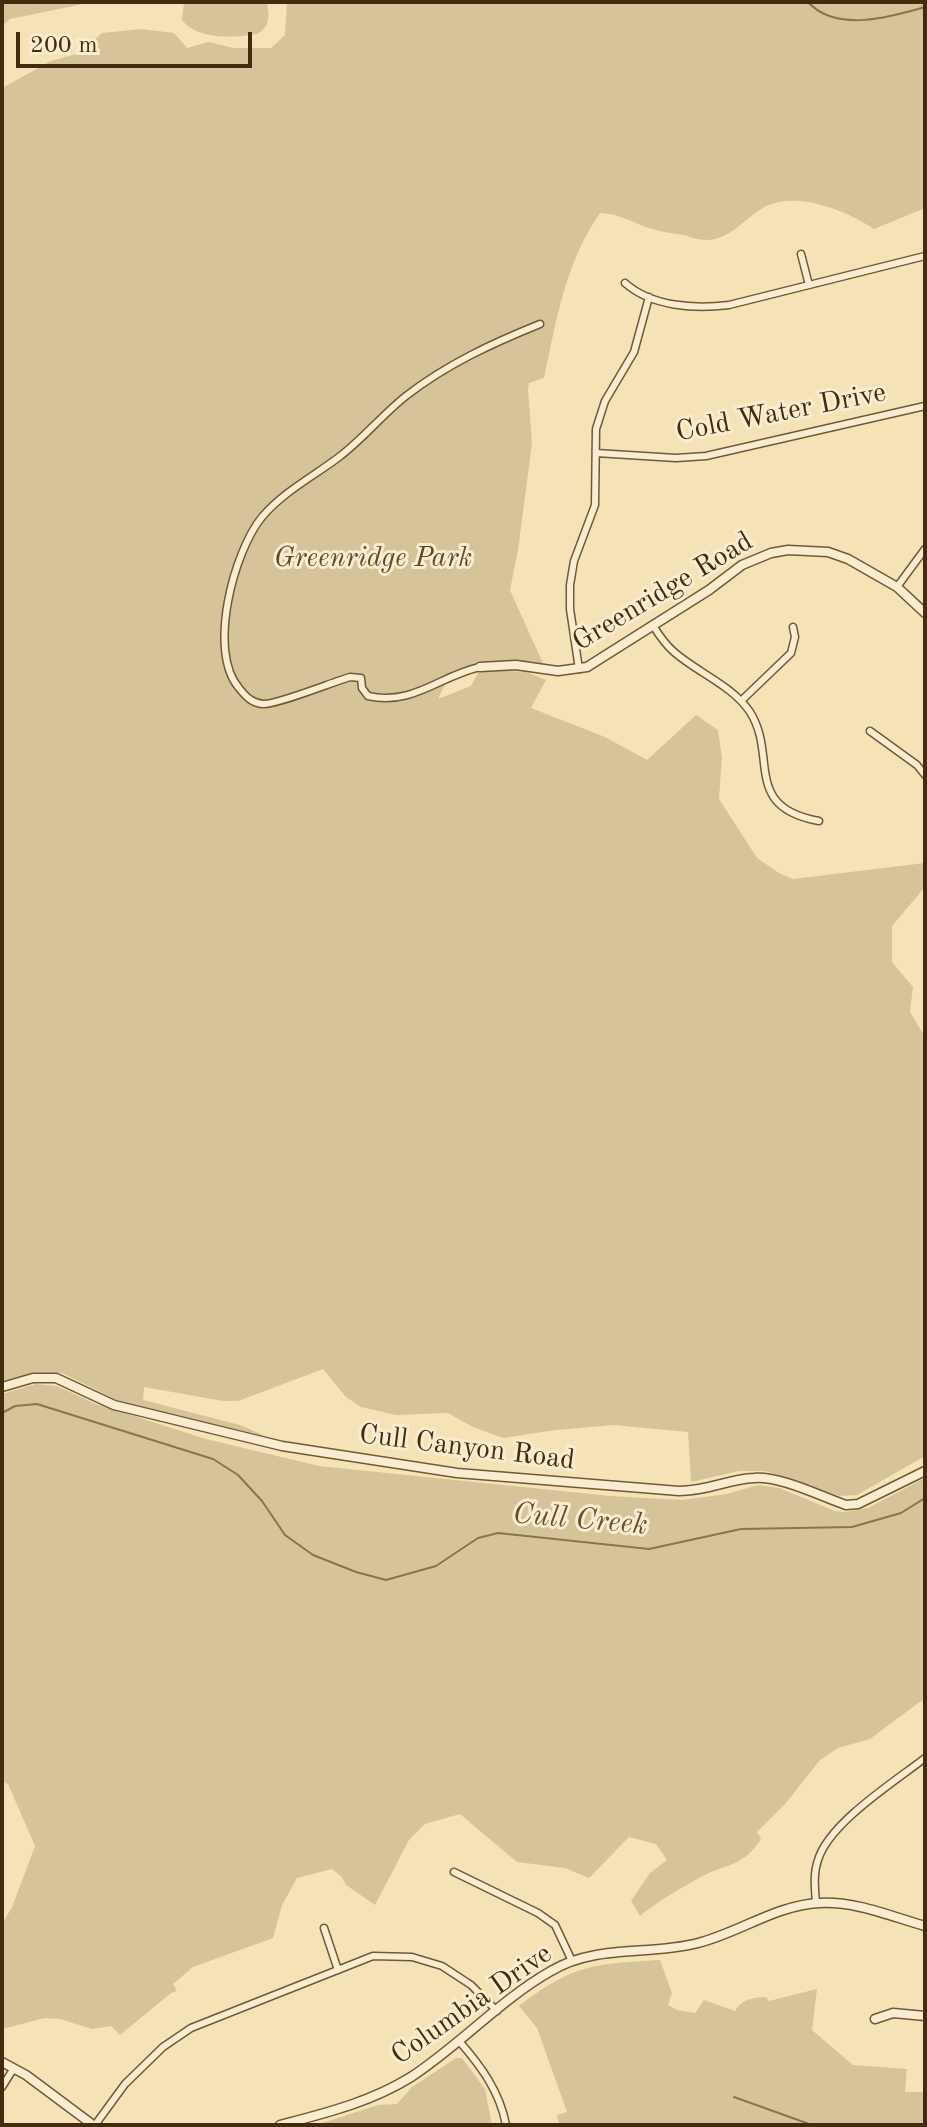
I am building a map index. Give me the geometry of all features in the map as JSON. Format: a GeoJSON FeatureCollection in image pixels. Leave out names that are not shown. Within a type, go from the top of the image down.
{"type":"FeatureCollection","features":[{"type":"Feature","properties":{"kind":"street"},"geometry":{"type":"LineString","coordinates":[[801,254],[809,285]]}},
{"type":"Feature","properties":{"kind":"street"},"geometry":{"type":"LineString","coordinates":[[625,283],[649,297],[706,308],[925,256]]}},
{"type":"Feature","properties":{"kind":"street"},"geometry":{"type":"LineString","coordinates":[[579,669],[570,609],[570,585],[574,561],[595,505],[596,429],[600,415],[634,352],[649,297]]}},
{"type":"Feature","properties":{"kind":"street","name":"Greenridge Road"},"geometry":{"type":"LineString","coordinates":[[540,324],[478,351],[405,396],[340,456],[264,515],[246,545],[225,618],[227,664],[235,684],[249,700],[265,704],[350,677],[361,678],[362,688],[368,696],[394,699],[410,696],[480,667],[516,665],[558,671],[579,669],[598,662],[654,627],[742,565],[771,553],[788,550],[828,552],[866,568],[897,587],[925,613]]}},
{"type":"Feature","properties":{"kind":"street","name":"Cold Water Drive"},"geometry":{"type":"LineString","coordinates":[[596,453],[676,458],[706,456],[925,406]]}},
{"type":"Feature","properties":{"kind":"street"},"geometry":{"type":"LineString","coordinates":[[897,587],[925,549]]}},
{"type":"Feature","properties":{"kind":"street"},"geometry":{"type":"LineString","coordinates":[[654,627],[673,651],[741,701],[756,724],[764,775],[779,804],[801,818],[819,821]]}},
{"type":"Feature","properties":{"kind":"street"},"geometry":{"type":"LineString","coordinates":[[741,701],[791,653],[795,637],[793,627]]}},
{"type":"Feature","properties":{"kind":"street"},"geometry":{"type":"LineString","coordinates":[[870,731],[917,765],[925,775]]}},
{"type":"Feature","properties":{"kind":"street","name":"Cull Canyon Road"},"geometry":{"type":"LineString","coordinates":[[2,1387],[33,1378],[56,1378],[114,1405],[282,1446],[470,1474],[679,1491],[701,1491],[757,1477],[846,1505],[858,1504],[925,1471]]}},
{"type":"Feature","properties":{"kind":"street"},"geometry":{"type":"LineString","coordinates":[[816,1903],[816,1866],[828,1839],[842,1823],[925,1758]]}},
{"type":"Feature","properties":{"kind":"street"},"geometry":{"type":"LineString","coordinates":[[454,1872],[538,1913],[555,1925],[572,1961]]}},
{"type":"Feature","properties":{"kind":"street","name":"Columbia Drive"},"geometry":{"type":"LineString","coordinates":[[280,2125],[342,2109],[411,2077],[541,1977],[572,1961],[602,1953],[695,1944],[816,1903],[855,1906],[925,1926]]}},
{"type":"Feature","properties":{"kind":"street"},"geometry":{"type":"LineString","coordinates":[[324,1928],[338,1970]]}},
{"type":"Feature","properties":{"kind":"street"},"geometry":{"type":"LineString","coordinates":[[2,2062],[94,2125],[125,2084],[163,2047],[191,2028],[364,1959],[385,1955],[427,1960],[457,1974],[497,2011]]}},
{"type":"Feature","properties":{"kind":"street"},"geometry":{"type":"LineString","coordinates":[[875,2019],[893,2013],[925,2016]]}},
{"type":"Feature","properties":{"kind":"street"},"geometry":{"type":"LineString","coordinates":[[459,2041],[491,2082],[506,2125]]}},
{"type":"Feature","properties":{"kind":"street"},"geometry":{"type":"LineString","coordinates":[[2,2087],[14,2068]]}},
{"type":"Feature","properties":{"kind":"green space"},"geometry":{"type":"Polygon","coordinates":[[[2,2],[93,2],[10,19],[2,26],[2,2]]]}},
{"type":"Feature","properties":{"kind":"green space"},"geometry":{"type":"Polygon","coordinates":[[[184,2],[266,2],[268,21],[257,34],[227,37],[206,34],[189,27],[182,20],[184,2]]]}},
{"type":"Feature","properties":{"kind":"green space","name":"Greenridge Park"},"geometry":{"type":"Polygon","coordinates":[[[287,2],[925,2],[925,208],[874,229],[849,215],[818,204],[786,201],[758,211],[728,234],[706,240],[656,230],[600,213],[570,272],[544,378],[529,383],[528,389],[532,443],[510,590],[545,668],[486,665],[463,668],[450,677],[438,699],[471,686],[480,669],[527,672],[546,680],[531,708],[605,737],[647,760],[696,715],[718,730],[722,758],[719,799],[757,858],[779,873],[793,879],[925,863],[925,887],[892,926],[892,962],[913,987],[910,1012],[925,1037],[925,1456],[857,1495],[840,1496],[765,1471],[739,1471],[691,1482],[688,1432],[614,1425],[503,1438],[473,1427],[448,1413],[396,1415],[361,1407],[346,1397],[323,1369],[238,1401],[144,1387],[143,1400],[240,1425],[265,1436],[121,1402],[62,1373],[35,1373],[2,1381],[2,88],[51,61],[80,53],[102,33],[141,29],[174,33],[187,48],[209,42],[234,48],[271,48],[285,35],[287,2]]]}},
{"type":"Feature","properties":{"kind":"green space"},"geometry":{"type":"Polygon","coordinates":[[[36,1384],[57,1386],[96,1404],[206,1439],[319,1466],[610,1496],[682,1500],[727,1494],[758,1485],[779,1488],[835,1511],[845,1512],[868,1508],[925,1478],[925,1698],[870,1739],[838,1748],[820,1760],[786,1803],[757,1832],[761,1839],[747,1856],[699,1878],[640,1916],[631,1901],[650,1873],[667,1860],[656,1844],[629,1837],[589,1878],[565,1868],[517,1862],[460,1814],[425,1824],[409,1840],[375,1905],[346,1885],[332,1869],[297,1878],[282,1905],[273,1938],[193,1967],[173,1984],[177,1991],[120,2035],[111,2026],[92,2029],[60,2019],[45,2018],[2,2029],[2,1924],[12,1907],[35,1846],[8,1784],[2,1782],[2,1394],[36,1384]]]}},
{"type":"Feature","properties":{"kind":"green space"},"geometry":{"type":"Polygon","coordinates":[[[660,1960],[672,1993],[668,2005],[677,2010],[695,2013],[704,2000],[735,2011],[741,2003],[749,2000],[766,1997],[769,2001],[817,1989],[812,2030],[853,2065],[907,2069],[905,2092],[925,2092],[925,2125],[559,2125],[557,2115],[567,2112],[537,2028],[519,2006],[555,1982],[585,1969],[660,1960]]]}},
{"type":"Feature","properties":{"kind":"green space"},"geometry":{"type":"Polygon","coordinates":[[[456,2058],[462,2058],[485,2089],[492,2125],[316,2125],[378,2105],[397,2104],[412,2087],[456,2058]]]}},
{"type":"Feature","properties":{"kind":"waterway"},"geometry":{"type":"LineString","coordinates":[[808,2],[820,12],[848,20],[880,18],[925,7]]}},
{"type":"Feature","properties":{"kind":"waterway","name":"Cull Creek"},"geometry":{"type":"LineString","coordinates":[[2,1413],[15,1406],[37,1404],[213,1459],[238,1475],[262,1501],[285,1535],[313,1555],[386,1580],[436,1566],[478,1538],[498,1533],[649,1549],[741,1529],[852,1527],[901,1513],[925,1498]]}},
{"type":"Feature","properties":{"kind":"waterway"},"geometry":{"type":"LineString","coordinates":[[734,2097],[812,2125]]}}]}
